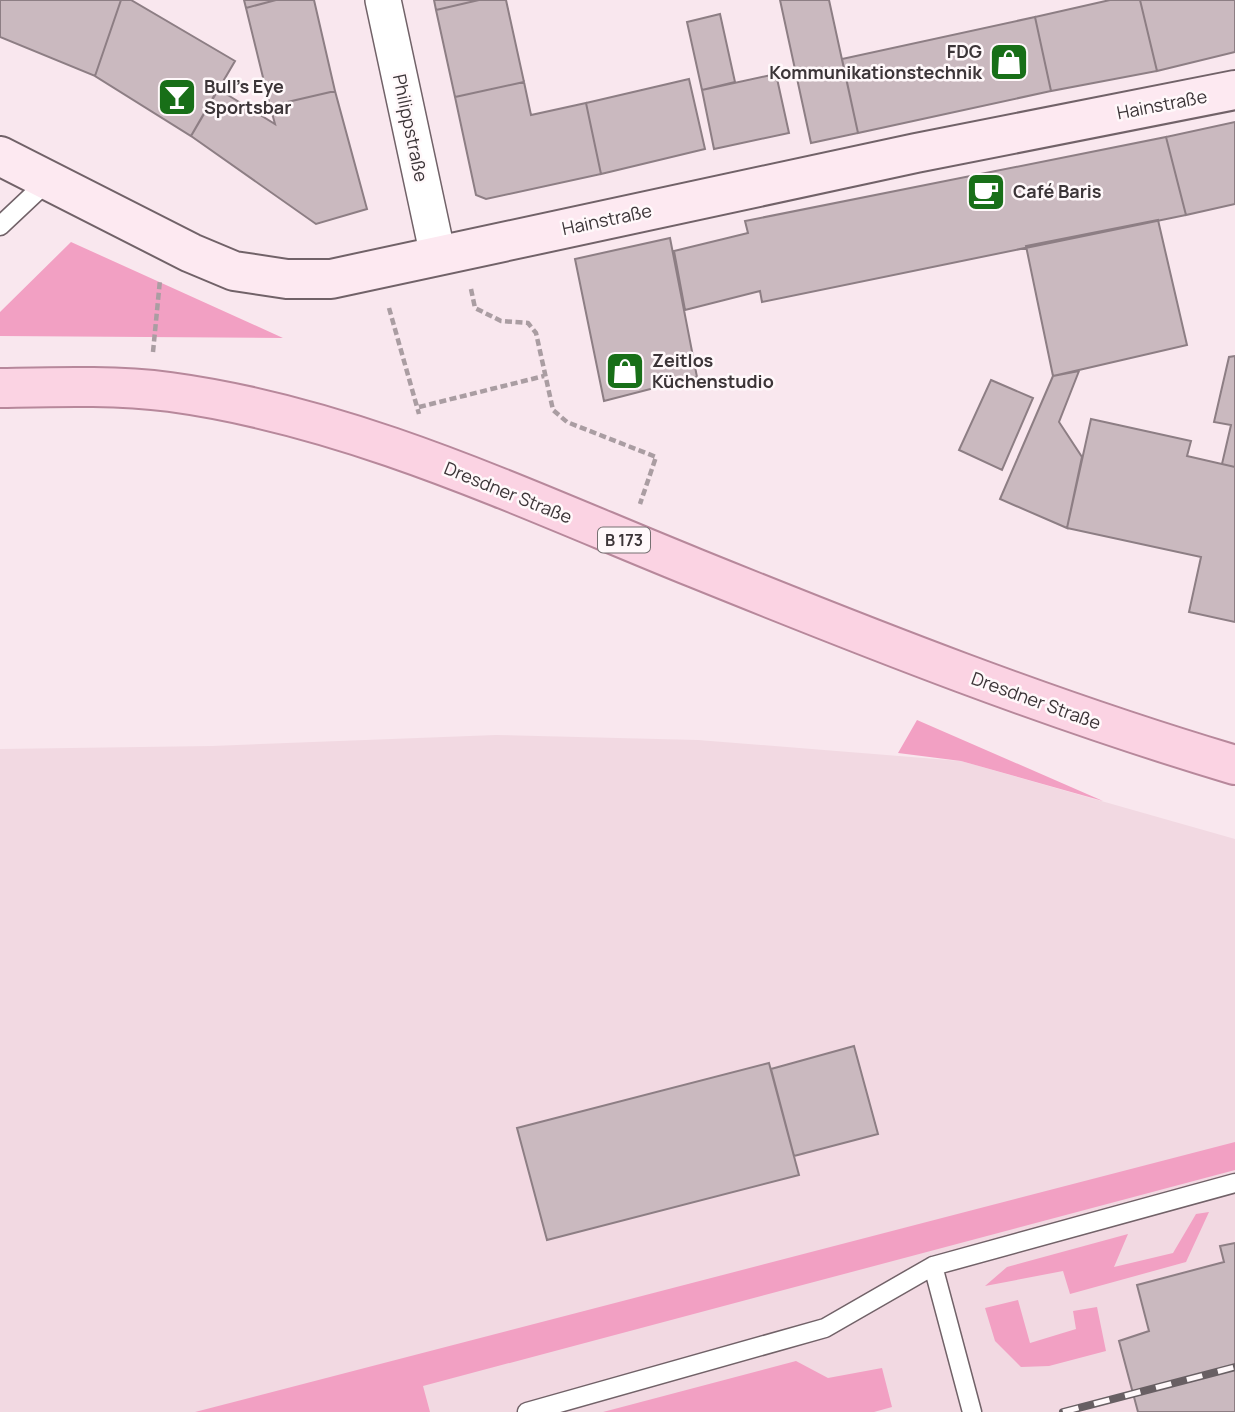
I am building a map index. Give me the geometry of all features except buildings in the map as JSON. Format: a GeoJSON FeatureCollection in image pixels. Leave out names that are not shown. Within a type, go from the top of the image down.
{"type":"FeatureCollection","features":[{"type":"Feature","properties":{"kind":"main road","name":"Dresdner Straße"},"geometry":{"type":"LineString","coordinates":[[0,388],[64,386],[167,392],[296,416],[422,458],[1007,692],[1235,765]]}},
{"type":"Feature","properties":{"kind":"street","name":"Philippstraße"},"geometry":{"type":"LineString","coordinates":[[383,0],[438,256]]}},
{"type":"Feature","properties":{"kind":"street","name":"Hainstraße"},"geometry":{"type":"LineString","coordinates":[[0,156],[50,179],[191,253],[234,271],[287,279],[331,279],[916,153],[1235,90]]}},
{"type":"Feature","properties":{"kind":"lane"},"geometry":{"type":"LineString","coordinates":[[0,226],[50,179]]}},
{"type":"Feature","properties":{"kind":"lane"},"geometry":{"type":"LineString","coordinates":[[527,1412],[825,1328],[933,1266],[1235,1183]]}},
{"type":"Feature","properties":{"kind":"lane"},"geometry":{"type":"LineString","coordinates":[[933,1266],[972,1412]]}},
{"type":"Feature","properties":{"kind":"path"},"geometry":{"type":"LineString","coordinates":[[152,363],[162,267]]}},
{"type":"Feature","properties":{"kind":"path"},"geometry":{"type":"LineString","coordinates":[[377,271],[419,407],[422,458]]}},
{"type":"Feature","properties":{"kind":"path"},"geometry":{"type":"LineString","coordinates":[[475,308],[502,321],[528,323],[536,333],[553,410],[567,422],[656,457]]}},
{"type":"Feature","properties":{"kind":"path"},"geometry":{"type":"LineString","coordinates":[[419,407],[544,376]]}},
{"type":"Feature","properties":{"kind":"shaded area"},"geometry":{"type":"Polygon","coordinates":[[[71,242],[283,338],[0,336],[0,312],[71,242]]]}},
{"type":"Feature","properties":{"kind":"shaded area"},"geometry":{"type":"Polygon","coordinates":[[[917,720],[1103,801],[961,761],[898,753],[917,720]]]}},
{"type":"Feature","properties":{"kind":"shaded area"},"geometry":{"type":"Polygon","coordinates":[[[496,735],[698,740],[961,761],[1235,839],[1235,1412],[0,1412],[0,749],[212,746],[496,735]]]}},
{"type":"Feature","properties":{"kind":"shaded area"},"geometry":{"type":"Polygon","coordinates":[[[1235,1142],[1235,1170],[423,1386],[430,1412],[195,1412],[1235,1142]]]}},
{"type":"Feature","properties":{"kind":"shaded area"},"geometry":{"type":"Polygon","coordinates":[[[1209,1212],[1186,1262],[1070,1294],[1063,1271],[985,1286],[1007,1267],[1128,1234],[1114,1267],[1173,1253],[1196,1214],[1209,1212]]]}},
{"type":"Feature","properties":{"kind":"shaded area"},"geometry":{"type":"Polygon","coordinates":[[[1018,1300],[1030,1343],[1076,1329],[1073,1311],[1097,1307],[1106,1351],[1049,1366],[1021,1367],[995,1341],[985,1308],[1018,1300]]]}},
{"type":"Feature","properties":{"kind":"shaded area"},"geometry":{"type":"Polygon","coordinates":[[[796,1361],[828,1378],[882,1368],[892,1407],[874,1412],[603,1412],[796,1361]]]}},
{"type":"Feature","properties":{"kind":"railway"},"geometry":{"type":"LineString","coordinates":[[1063,1412],[1235,1367]]}},
{"type":"Feature","properties":{"kind":"place","name":"FDG Kommunikationstechnik"},"geometry":{"type":"Point","coordinates":[1009,62]}},
{"type":"Feature","properties":{"kind":"place","name":"Bull’s Eye Sportsbar"},"geometry":{"type":"Point","coordinates":[177,97]}},
{"type":"Feature","properties":{"kind":"place","name":"Café Baris"},"geometry":{"type":"Point","coordinates":[986,192]}},
{"type":"Feature","properties":{"kind":"place","name":"Zeitlos Küchenstudio"},"geometry":{"type":"Point","coordinates":[625,371]}}]}
